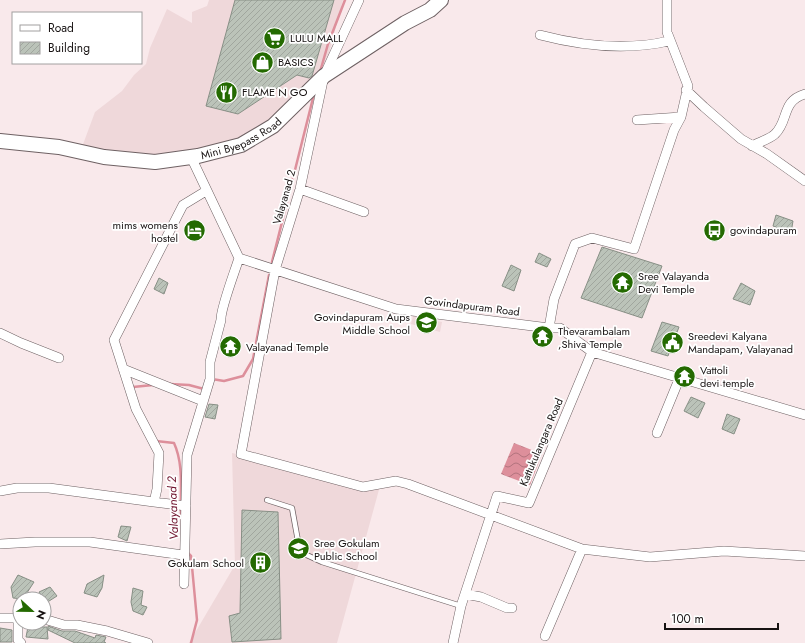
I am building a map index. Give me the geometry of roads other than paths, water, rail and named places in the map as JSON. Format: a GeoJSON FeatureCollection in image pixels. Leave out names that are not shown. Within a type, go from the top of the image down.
{"type":"FeatureCollection","features":[{"type":"Feature","properties":{"kind":"main road","name":"Mini Byepass Road"},"geometry":{"type":"LineString","coordinates":[[0,140],[59,147],[104,157],[155,162],[191,157],[242,145],[272,126],[324,76],[405,23],[430,10],[441,0]]}},
{"type":"Feature","properties":{"kind":"street","name":"Valayanad 2"},"geometry":{"type":"LineString","coordinates":[[359,0],[324,76],[300,189],[275,270],[241,454],[362,487],[396,481],[492,515]]}},
{"type":"Feature","properties":{"kind":"street"},"geometry":{"type":"LineString","coordinates":[[549,328],[554,298],[575,244],[592,238],[634,249],[674,130],[681,118],[688,86],[666,32],[667,0]]}},
{"type":"Feature","properties":{"kind":"street"},"geometry":{"type":"LineString","coordinates":[[540,35],[570,43],[602,46],[628,46],[669,41]]}},
{"type":"Feature","properties":{"kind":"street"},"geometry":{"type":"LineString","coordinates":[[686,90],[736,134],[805,181]]}},
{"type":"Feature","properties":{"kind":"street"},"geometry":{"type":"LineString","coordinates":[[752,146],[776,134],[788,106],[795,98],[805,94]]}},
{"type":"Feature","properties":{"kind":"street"},"geometry":{"type":"LineString","coordinates":[[637,120],[681,118]]}},
{"type":"Feature","properties":{"kind":"street"},"geometry":{"type":"LineString","coordinates":[[184,584],[183,555],[187,455],[210,379],[210,362],[221,320],[221,314],[239,258],[191,157]]}},
{"type":"Feature","properties":{"kind":"street"},"geometry":{"type":"LineString","coordinates":[[300,189],[364,212]]}},
{"type":"Feature","properties":{"kind":"street"},"geometry":{"type":"LineString","coordinates":[[154,502],[157,489],[159,453],[136,409],[114,340],[183,205],[206,191]]}},
{"type":"Feature","properties":{"kind":"street","name":"Govindapuram Road"},"geometry":{"type":"LineString","coordinates":[[239,258],[396,308],[549,328],[560,328],[592,352],[805,415]]}},
{"type":"Feature","properties":{"kind":"street"},"geometry":{"type":"LineString","coordinates":[[0,333],[59,358]]}},
{"type":"Feature","properties":{"kind":"street","name":"Kattukulangara Road"},"geometry":{"type":"LineString","coordinates":[[453,643],[461,606],[497,496],[529,503],[592,352]]}},
{"type":"Feature","properties":{"kind":"street"},"geometry":{"type":"LineString","coordinates":[[123,369],[203,401]]}},
{"type":"Feature","properties":{"kind":"street"},"geometry":{"type":"LineString","coordinates":[[657,433],[680,377]]}},
{"type":"Feature","properties":{"kind":"street"},"geometry":{"type":"LineString","coordinates":[[0,491],[17,488],[49,488],[186,506]]}},
{"type":"Feature","properties":{"kind":"street"},"geometry":{"type":"LineString","coordinates":[[492,515],[582,550],[650,557],[724,551],[805,556]]}},
{"type":"Feature","properties":{"kind":"street"},"geometry":{"type":"LineString","coordinates":[[0,544],[35,542],[90,542],[183,555]]}},
{"type":"Feature","properties":{"kind":"street"},"geometry":{"type":"LineString","coordinates":[[545,636],[582,550]]}},
{"type":"Feature","properties":{"kind":"street"},"geometry":{"type":"LineString","coordinates":[[465,594],[481,597],[507,608],[512,608]]}},
{"type":"Feature","properties":{"kind":"street"},"geometry":{"type":"LineString","coordinates":[[0,618],[12,618]]}},
{"type":"Feature","properties":{"kind":"street"},"geometry":{"type":"LineString","coordinates":[[52,621],[64,625],[78,625],[107,631],[148,643]]}},
{"type":"Feature","properties":{"kind":"street"},"geometry":{"type":"LineString","coordinates":[[18,631],[18,640],[21,643]]}},
{"type":"Feature","properties":{"kind":"lane"},"geometry":{"type":"LineString","coordinates":[[267,500],[292,508],[300,552],[322,562],[461,606]]}},
{"type":"Feature","properties":{"kind":"water"},"geometry":{"type":"Polygon","coordinates":[[[514,443],[542,454],[530,485],[501,474],[514,443]]]}},
{"type":"Feature","properties":{"kind":"waterway"},"geometry":{"type":"LineString","coordinates":[[320,72],[328,44],[345,0]]}},
{"type":"Feature","properties":{"kind":"waterway"},"geometry":{"type":"LineString","coordinates":[[272,262],[314,94]]}},
{"type":"Feature","properties":{"kind":"waterway","name":"Valayanad 2"},"geometry":{"type":"LineString","coordinates":[[212,379],[224,381],[243,376],[253,359],[269,275]]}},
{"type":"Feature","properties":{"kind":"waterway","name":"Valayanad 2"},"geometry":{"type":"LineString","coordinates":[[170,384],[189,385],[204,389]]}},
{"type":"Feature","properties":{"kind":"waterway","name":"Valayanad 2"},"geometry":{"type":"LineString","coordinates":[[133,387],[153,385]]}},
{"type":"Feature","properties":{"kind":"waterway","name":"Valayanad 2"},"geometry":{"type":"LineString","coordinates":[[156,441],[174,443],[177,451],[181,478],[181,514]]}},
{"type":"Feature","properties":{"kind":"waterway","name":"Valayanad 2"},"geometry":{"type":"LineString","coordinates":[[187,552],[191,556],[197,620],[191,643]]}},
{"type":"Feature","properties":{"kind":"place","name":"LULU MALL"},"geometry":{"type":"Point","coordinates":[274,38]}},
{"type":"Feature","properties":{"kind":"place","name":"BASICS"},"geometry":{"type":"Point","coordinates":[262,62]}},
{"type":"Feature","properties":{"kind":"place","name":"FLAME N GO"},"geometry":{"type":"Point","coordinates":[226,92]}},
{"type":"Feature","properties":{"kind":"place","name":"govindapuram"},"geometry":{"type":"Point","coordinates":[714,230]}},
{"type":"Feature","properties":{"kind":"place","name":"mims womens hostel"},"geometry":{"type":"Point","coordinates":[194,231]}},
{"type":"Feature","properties":{"kind":"place","name":"Sree Valayanda Devi Temple"},"geometry":{"type":"Point","coordinates":[622,282]}},
{"type":"Feature","properties":{"kind":"place","name":"Govindapuram Aups Middle School"},"geometry":{"type":"Point","coordinates":[426,323]}},
{"type":"Feature","properties":{"kind":"place","name":"Thevarambalam ,Shiva Temple"},"geometry":{"type":"Point","coordinates":[542,337]}},
{"type":"Feature","properties":{"kind":"place","name":"Sreedevi Kalyana Mandapam, Valayanad"},"geometry":{"type":"Point","coordinates":[673,342]}},
{"type":"Feature","properties":{"kind":"place","name":"Valayanad Temple"},"geometry":{"type":"Point","coordinates":[231,347]}},
{"type":"Feature","properties":{"kind":"place","name":"Vattoli devi temple"},"geometry":{"type":"Point","coordinates":[685,376]}},
{"type":"Feature","properties":{"kind":"place","name":"Sree Gokulam Public School"},"geometry":{"type":"Point","coordinates":[299,549]}},
{"type":"Feature","properties":{"kind":"place","name":"Gokulam School"},"geometry":{"type":"Point","coordinates":[260,563]}}]}
